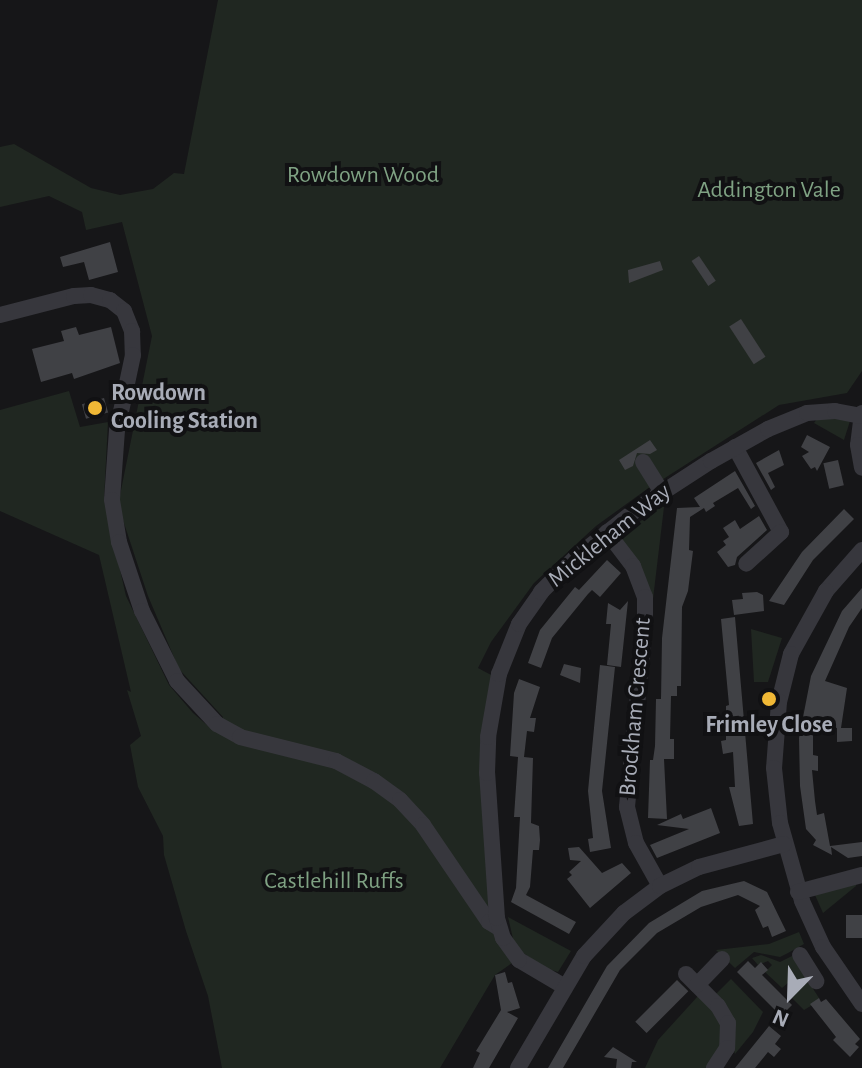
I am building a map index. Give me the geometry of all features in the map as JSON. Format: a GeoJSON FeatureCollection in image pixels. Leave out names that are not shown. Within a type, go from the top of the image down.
{"type":"FeatureCollection","features":[{"type":"Feature","properties":{"kind":"street"},"geometry":{"type":"LineString","coordinates":[[0,315],[83,295],[102,297],[124,311],[132,331],[133,355],[117,430],[112,500],[119,542],[142,611],[177,681],[217,724],[240,737],[336,761],[374,781],[400,800],[423,825],[489,922],[499,928]]}},
{"type":"Feature","properties":{"kind":"street","name":"Mickleham Way"},"geometry":{"type":"LineString","coordinates":[[565,987],[519,960],[499,928],[487,764],[490,719],[499,674],[516,631],[535,599],[561,571],[662,492],[735,447],[807,413],[835,411],[862,414]]}},
{"type":"Feature","properties":{"kind":"street"},"geometry":{"type":"LineString","coordinates":[[862,414],[858,445],[862,468]]}},
{"type":"Feature","properties":{"kind":"street"},"geometry":{"type":"LineString","coordinates":[[735,447],[781,532],[746,564]]}},
{"type":"Feature","properties":{"kind":"street"},"geometry":{"type":"LineString","coordinates":[[643,462],[662,492]]}},
{"type":"Feature","properties":{"kind":"street","name":"Brockham Crescent"},"geometry":{"type":"LineString","coordinates":[[607,532],[633,566],[645,597],[627,807],[636,843],[660,886]]}},
{"type":"Feature","properties":{"kind":"street"},"geometry":{"type":"LineString","coordinates":[[862,550],[819,601],[787,664],[779,702],[774,755],[775,798],[798,892],[828,955],[862,1004]]}},
{"type":"Feature","properties":{"kind":"street"},"geometry":{"type":"LineString","coordinates":[[518,1068],[565,987],[610,927],[660,886],[712,862],[784,844]]}},
{"type":"Feature","properties":{"kind":"street"},"geometry":{"type":"LineString","coordinates":[[798,892],[862,875]]}},
{"type":"Feature","properties":{"kind":"street"},"geometry":{"type":"LineString","coordinates":[[808,968],[828,955]]}},
{"type":"Feature","properties":{"kind":"street"},"geometry":{"type":"LineString","coordinates":[[714,1068],[727,1048],[728,1023],[718,1006],[691,979],[722,959]]}},
{"type":"Feature","properties":{"kind":"green space"},"geometry":{"type":"Polygon","coordinates":[[[218,0],[862,0],[862,371],[847,393],[779,405],[643,492],[596,526],[534,583],[491,642],[478,668],[493,676],[483,788],[512,963],[495,975],[440,1068],[222,1068],[208,996],[164,855],[163,836],[138,787],[130,745],[141,736],[127,690],[131,692],[99,555],[0,511],[0,410],[69,391],[80,427],[108,422],[104,499],[126,596],[169,685],[193,713],[215,732],[223,717],[179,669],[148,596],[118,505],[152,336],[122,222],[86,230],[82,212],[49,196],[0,207],[0,147],[14,144],[91,188],[120,195],[153,189],[174,173],[184,174],[218,0]]]}},
{"type":"Feature","properties":{"kind":"green space"},"geometry":{"type":"Polygon","coordinates":[[[819,416],[850,421],[844,440],[814,423],[819,416]]]}},
{"type":"Feature","properties":{"kind":"green space"},"geometry":{"type":"Polygon","coordinates":[[[664,507],[653,599],[618,537],[664,507]]]}},
{"type":"Feature","properties":{"kind":"green space"},"geometry":{"type":"Polygon","coordinates":[[[751,629],[782,638],[768,682],[754,682],[751,629]]]}},
{"type":"Feature","properties":{"kind":"green space"},"geometry":{"type":"Polygon","coordinates":[[[856,886],[823,913],[815,895],[856,886]]]}},
{"type":"Feature","properties":{"kind":"green space"},"geometry":{"type":"Polygon","coordinates":[[[508,917],[571,951],[558,972],[544,968],[522,952],[514,943],[508,917]]]}},
{"type":"Feature","properties":{"kind":"green space"},"geometry":{"type":"Polygon","coordinates":[[[799,932],[804,944],[788,953],[780,957],[754,952],[735,968],[716,950],[769,944],[799,932]]]}},
{"type":"Feature","properties":{"kind":"green space"},"geometry":{"type":"Polygon","coordinates":[[[761,955],[780,962],[792,956],[819,998],[804,1010],[787,993],[793,986],[789,982],[782,988],[765,972],[772,965],[768,961],[758,965],[752,958],[761,955]]]}},
{"type":"Feature","properties":{"kind":"green space"},"geometry":{"type":"Polygon","coordinates":[[[731,979],[763,1012],[753,1032],[735,1054],[716,994],[731,979]]]}},
{"type":"Feature","properties":{"kind":"green space"},"geometry":{"type":"Polygon","coordinates":[[[698,996],[719,1015],[723,1042],[707,1068],[645,1068],[658,1040],[698,996]]]}},
{"type":"Feature","properties":{"kind":"building"},"geometry":{"type":"Polygon","coordinates":[[[110,242],[118,272],[89,280],[84,262],[63,267],[60,257],[110,242]]]}},
{"type":"Feature","properties":{"kind":"building"},"geometry":{"type":"Polygon","coordinates":[[[699,256],[716,281],[708,286],[692,261],[699,256]]]}},
{"type":"Feature","properties":{"kind":"building"},"geometry":{"type":"Polygon","coordinates":[[[660,261],[663,270],[629,283],[628,270],[660,261]]]}},
{"type":"Feature","properties":{"kind":"building"},"geometry":{"type":"Polygon","coordinates":[[[741,319],[766,357],[754,364],[729,327],[741,319]]]}},
{"type":"Feature","properties":{"kind":"building"},"geometry":{"type":"Polygon","coordinates":[[[76,327],[79,335],[111,327],[120,363],[74,379],[72,373],[41,382],[32,349],[64,341],[61,331],[76,327]]]}},
{"type":"Feature","properties":{"kind":"building","name":"Rowdown Cooling Station"},"geometry":{"type":"Polygon","coordinates":[[[104,398],[108,412],[86,419],[82,404],[104,398]]]}},
{"type":"Feature","properties":{"kind":"building"},"geometry":{"type":"Polygon","coordinates":[[[807,435],[830,447],[817,471],[815,467],[811,469],[802,456],[809,452],[801,447],[807,435]]]}},
{"type":"Feature","properties":{"kind":"building"},"geometry":{"type":"Polygon","coordinates":[[[650,440],[657,450],[650,454],[637,453],[633,466],[625,470],[619,460],[650,440]]]}},
{"type":"Feature","properties":{"kind":"building"},"geometry":{"type":"Polygon","coordinates":[[[779,450],[784,465],[768,473],[775,487],[771,490],[756,463],[779,450]]]}},
{"type":"Feature","properties":{"kind":"building"},"geometry":{"type":"Polygon","coordinates":[[[838,460],[844,485],[829,489],[823,463],[838,460]]]}},
{"type":"Feature","properties":{"kind":"building"},"geometry":{"type":"Polygon","coordinates":[[[735,471],[755,506],[751,509],[738,488],[713,503],[715,506],[706,512],[704,508],[690,517],[689,550],[693,551],[688,591],[682,607],[681,686],[677,686],[677,696],[671,696],[670,739],[674,739],[674,759],[664,759],[667,819],[648,818],[650,760],[653,760],[655,746],[656,699],[661,699],[662,638],[677,508],[700,507],[694,498],[735,471]]]}},
{"type":"Feature","properties":{"kind":"building"},"geometry":{"type":"Polygon","coordinates":[[[844,509],[854,519],[813,560],[784,605],[769,601],[802,552],[844,509]]]}},
{"type":"Feature","properties":{"kind":"building"},"geometry":{"type":"Polygon","coordinates":[[[759,516],[767,530],[737,557],[735,565],[728,567],[717,552],[726,545],[723,541],[729,537],[723,528],[735,520],[740,529],[759,516]]]}},
{"type":"Feature","properties":{"kind":"building"},"geometry":{"type":"Polygon","coordinates":[[[607,560],[621,573],[600,597],[592,590],[588,594],[552,638],[541,668],[528,663],[540,630],[575,587],[579,590],[607,560]]]}},
{"type":"Feature","properties":{"kind":"building"},"geometry":{"type":"Polygon","coordinates":[[[862,588],[862,608],[849,627],[825,681],[847,688],[841,728],[852,728],[852,741],[837,742],[837,728],[815,724],[813,736],[813,755],[818,756],[818,771],[812,770],[817,815],[824,813],[830,846],[862,842],[862,856],[848,858],[831,847],[832,855],[813,845],[816,840],[806,829],[800,786],[799,738],[811,676],[842,611],[862,588]]]}},
{"type":"Feature","properties":{"kind":"building"},"geometry":{"type":"Polygon","coordinates":[[[757,592],[763,595],[764,611],[734,615],[732,600],[743,599],[742,593],[757,592]]]}},
{"type":"Feature","properties":{"kind":"building"},"geometry":{"type":"Polygon","coordinates":[[[628,601],[621,667],[607,665],[611,624],[606,624],[608,603],[620,610],[628,601]]]}},
{"type":"Feature","properties":{"kind":"building"},"geometry":{"type":"Polygon","coordinates":[[[735,617],[753,824],[739,826],[729,787],[735,787],[733,752],[723,754],[721,741],[726,740],[726,706],[729,705],[721,619],[735,617]]]}},
{"type":"Feature","properties":{"kind":"building"},"geometry":{"type":"Polygon","coordinates":[[[564,664],[581,668],[580,683],[560,675],[564,664]]]}},
{"type":"Feature","properties":{"kind":"building"},"geometry":{"type":"Polygon","coordinates":[[[600,665],[615,667],[602,791],[611,848],[590,852],[588,839],[593,838],[588,791],[600,665]]]}},
{"type":"Feature","properties":{"kind":"building"},"geometry":{"type":"Polygon","coordinates":[[[519,679],[540,687],[530,718],[536,718],[534,732],[527,731],[524,757],[533,758],[531,823],[539,826],[540,840],[539,850],[533,850],[530,887],[526,895],[576,922],[569,934],[511,902],[516,888],[520,817],[514,817],[518,757],[510,756],[514,693],[519,679]]]}},
{"type":"Feature","properties":{"kind":"building"},"geometry":{"type":"Polygon","coordinates":[[[711,808],[720,833],[657,858],[650,845],[689,829],[657,825],[681,814],[683,819],[711,808]]]}},
{"type":"Feature","properties":{"kind":"building"},"geometry":{"type":"Polygon","coordinates":[[[579,847],[602,873],[622,863],[631,873],[590,908],[567,879],[572,875],[569,872],[581,861],[570,860],[568,848],[579,847]]]}},
{"type":"Feature","properties":{"kind":"building"},"geometry":{"type":"Polygon","coordinates":[[[744,881],[767,892],[786,931],[772,937],[768,926],[763,928],[755,910],[760,906],[738,895],[701,907],[657,933],[620,970],[563,1068],[548,1068],[607,966],[649,923],[702,891],[744,881]]]}},
{"type":"Feature","properties":{"kind":"building"},"geometry":{"type":"Polygon","coordinates":[[[846,915],[862,915],[862,938],[846,938],[846,915]]]}},
{"type":"Feature","properties":{"kind":"building"},"geometry":{"type":"Polygon","coordinates":[[[748,961],[755,968],[761,962],[768,970],[762,975],[792,1005],[781,1016],[737,972],[748,961]]]}},
{"type":"Feature","properties":{"kind":"building"},"geometry":{"type":"Polygon","coordinates":[[[505,972],[508,983],[512,982],[520,1008],[507,1012],[518,1018],[489,1068],[473,1068],[480,1053],[476,1051],[501,1010],[495,975],[505,972]]]}},
{"type":"Feature","properties":{"kind":"building"},"geometry":{"type":"Polygon","coordinates":[[[677,980],[688,991],[647,1033],[635,1022],[677,980]]]}},
{"type":"Feature","properties":{"kind":"building"},"geometry":{"type":"Polygon","coordinates":[[[819,998],[821,1002],[826,999],[860,1039],[855,1044],[859,1047],[850,1057],[833,1040],[836,1037],[810,1004],[819,998]]]}},
{"type":"Feature","properties":{"kind":"building"},"geometry":{"type":"Polygon","coordinates":[[[769,1026],[781,1036],[775,1044],[781,1049],[774,1057],[768,1052],[755,1068],[735,1068],[769,1026]]]}},
{"type":"Feature","properties":{"kind":"building"},"geometry":{"type":"Polygon","coordinates":[[[613,1047],[637,1062],[632,1062],[631,1068],[616,1068],[617,1059],[604,1057],[613,1047]]]}},
{"type":"Feature","properties":{"kind":"place","name":"Rowdown Cooling Station"},"geometry":{"type":"Point","coordinates":[95,408]}},
{"type":"Feature","properties":{"kind":"place","name":"Frimley Close"},"geometry":{"type":"Point","coordinates":[769,699]}},
{"type":"Feature","properties":{"kind":"park label","name":"Rowdown Wood"},"geometry":{"type":"Point","coordinates":[363,176]}},
{"type":"Feature","properties":{"kind":"park label","name":"Addington Vale"},"geometry":{"type":"Point","coordinates":[769,191]}},
{"type":"Feature","properties":{"kind":"park label","name":"Castlehill Ruffs"},"geometry":{"type":"Point","coordinates":[334,882]}}]}
